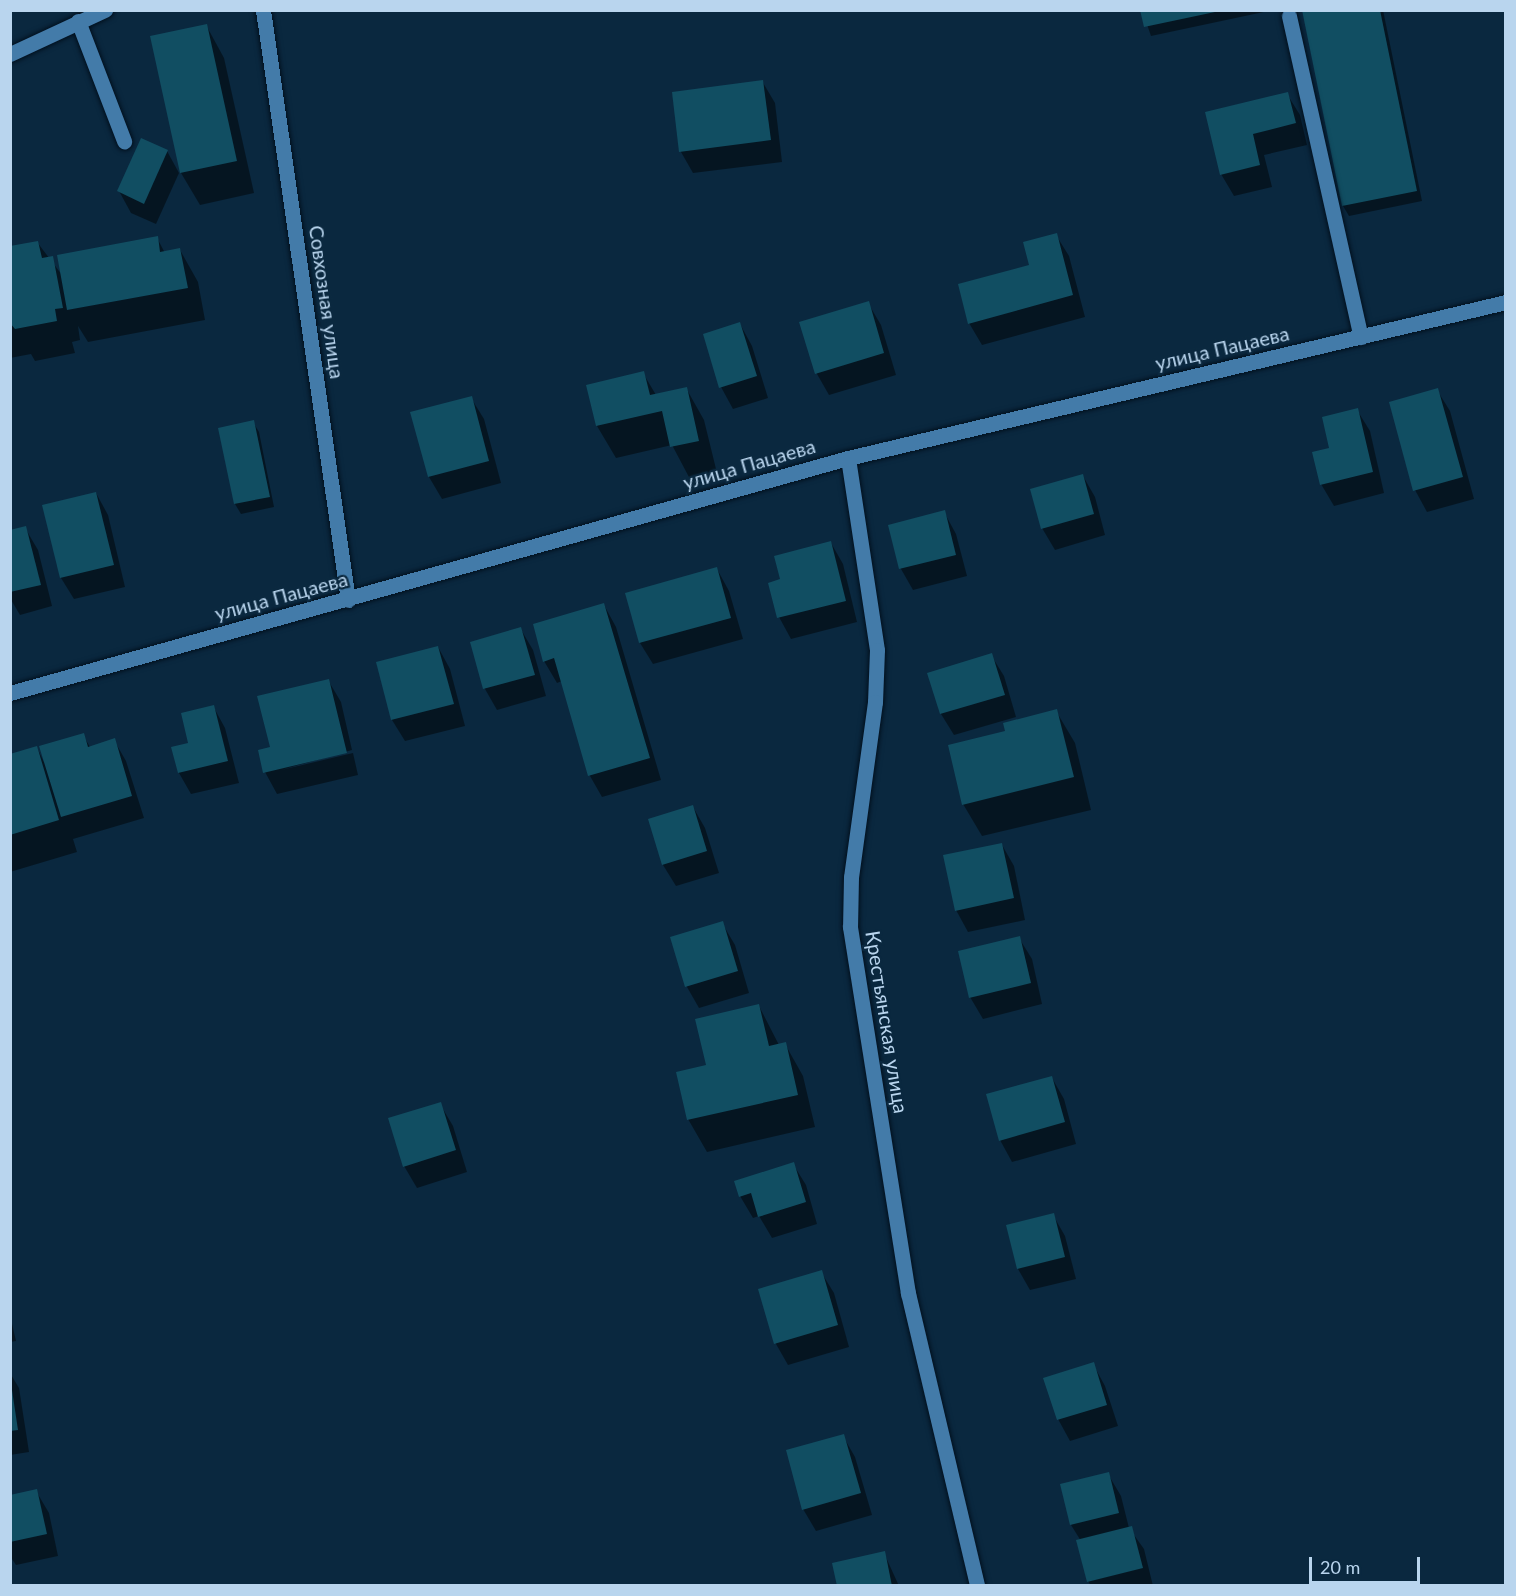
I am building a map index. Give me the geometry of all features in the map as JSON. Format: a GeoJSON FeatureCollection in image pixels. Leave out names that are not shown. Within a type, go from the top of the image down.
{"type":"FeatureCollection","features":[{"type":"Feature","properties":{"kind":"street"},"geometry":{"type":"LineString","coordinates":[[10,54],[76,16],[105,10]]}},
{"type":"Feature","properties":{"kind":"street","name":"Совхозная улица"},"geometry":{"type":"LineString","coordinates":[[263,10],[348,600]]}},
{"type":"Feature","properties":{"kind":"street"},"geometry":{"type":"LineString","coordinates":[[76,16],[124,141]]}},
{"type":"Feature","properties":{"kind":"street"},"geometry":{"type":"LineString","coordinates":[[1289,16],[1361,336]]}},
{"type":"Feature","properties":{"kind":"street","name":"улица Пацаева"},"geometry":{"type":"LineString","coordinates":[[10,693],[848,458],[1506,302]]}},
{"type":"Feature","properties":{"kind":"street","name":"Крестьянская улица"},"geometry":{"type":"LineString","coordinates":[[848,458],[877,650],[875,702],[850,877],[850,927],[908,1293],[977,1586]]}},
{"type":"Feature","properties":{"kind":"building"},"geometry":{"type":"Polygon","coordinates":[[[1140,10],[1215,10],[1215,12],[1144,27],[1140,10]]]}},
{"type":"Feature","properties":{"kind":"building"},"geometry":{"type":"Polygon","coordinates":[[[1302,10],[1380,10],[1417,191],[1342,206],[1302,10]]]}},
{"type":"Feature","properties":{"kind":"building"},"geometry":{"type":"Polygon","coordinates":[[[207,24],[237,161],[180,173],[150,36],[207,24]]]}},
{"type":"Feature","properties":{"kind":"building"},"geometry":{"type":"Polygon","coordinates":[[[763,80],[771,140],[679,152],[672,92],[763,80]]]}},
{"type":"Feature","properties":{"kind":"building"},"geometry":{"type":"Polygon","coordinates":[[[1288,92],[1296,123],[1253,134],[1260,165],[1220,175],[1205,112],[1288,92]]]}},
{"type":"Feature","properties":{"kind":"building"},"geometry":{"type":"Polygon","coordinates":[[[141,138],[168,150],[144,204],[117,191],[141,138]]]}},
{"type":"Feature","properties":{"kind":"building"},"geometry":{"type":"Polygon","coordinates":[[[1057,233],[1073,295],[968,324],[958,284],[1029,265],[1023,242],[1057,233]]]}},
{"type":"Feature","properties":{"kind":"building"},"geometry":{"type":"Polygon","coordinates":[[[158,236],[160,252],[180,248],[188,288],[67,310],[57,255],[158,236]]]}},
{"type":"Feature","properties":{"kind":"building"},"geometry":{"type":"Polygon","coordinates":[[[38,241],[42,258],[53,256],[63,308],[55,309],[57,321],[15,329],[10,323],[10,246],[38,241]]]}},
{"type":"Feature","properties":{"kind":"building"},"geometry":{"type":"Polygon","coordinates":[[[869,301],[884,353],[815,374],[799,322],[869,301]]]}},
{"type":"Feature","properties":{"kind":"building"},"geometry":{"type":"Polygon","coordinates":[[[740,322],[757,376],[719,388],[703,334],[740,322]]]}},
{"type":"Feature","properties":{"kind":"building"},"geometry":{"type":"Polygon","coordinates":[[[644,371],[650,395],[687,387],[699,441],[670,447],[662,411],[596,426],[586,385],[644,371]]]}},
{"type":"Feature","properties":{"kind":"building"},"geometry":{"type":"Polygon","coordinates":[[[1438,388],[1463,477],[1413,491],[1389,402],[1438,388]]]}},
{"type":"Feature","properties":{"kind":"building"},"geometry":{"type":"Polygon","coordinates":[[[472,396],[489,461],[428,477],[410,412],[472,396]]]}},
{"type":"Feature","properties":{"kind":"building"},"geometry":{"type":"Polygon","coordinates":[[[1358,408],[1373,472],[1320,485],[1312,452],[1329,448],[1322,417],[1358,408]]]}},
{"type":"Feature","properties":{"kind":"building"},"geometry":{"type":"Polygon","coordinates":[[[254,420],[270,497],[234,504],[218,428],[254,420]]]}},
{"type":"Feature","properties":{"kind":"building"},"geometry":{"type":"Polygon","coordinates":[[[1083,474],[1094,514],[1041,529],[1030,489],[1083,474]]]}},
{"type":"Feature","properties":{"kind":"building"},"geometry":{"type":"Polygon","coordinates":[[[96,492],[114,565],[60,578],[42,505],[96,492]]]}},
{"type":"Feature","properties":{"kind":"building"},"geometry":{"type":"Polygon","coordinates":[[[945,510],[956,555],[899,569],[888,525],[945,510]]]}},
{"type":"Feature","properties":{"kind":"building"},"geometry":{"type":"Polygon","coordinates":[[[26,526],[41,585],[10,592],[10,530],[26,526]]]}},
{"type":"Feature","properties":{"kind":"building"},"geometry":{"type":"Polygon","coordinates":[[[831,541],[846,601],[777,618],[768,583],[780,579],[774,556],[831,541]]]}},
{"type":"Feature","properties":{"kind":"building"},"geometry":{"type":"Polygon","coordinates":[[[717,567],[731,618],[639,643],[625,593],[717,567]]]}},
{"type":"Feature","properties":{"kind":"building"},"geometry":{"type":"Polygon","coordinates":[[[604,603],[650,758],[588,776],[554,658],[543,662],[533,624],[604,603]]]}},
{"type":"Feature","properties":{"kind":"building"},"geometry":{"type":"Polygon","coordinates":[[[521,627],[535,675],[483,689],[470,642],[521,627]]]}},
{"type":"Feature","properties":{"kind":"building"},"geometry":{"type":"Polygon","coordinates":[[[438,646],[454,704],[391,720],[376,662],[438,646]]]}},
{"type":"Feature","properties":{"kind":"building"},"geometry":{"type":"Polygon","coordinates":[[[992,653],[1005,695],[940,714],[927,673],[992,653]]]}},
{"type":"Feature","properties":{"kind":"building"},"geometry":{"type":"Polygon","coordinates":[[[329,679],[347,753],[263,773],[258,750],[270,747],[257,696],[329,679]]]}},
{"type":"Feature","properties":{"kind":"building"},"geometry":{"type":"Polygon","coordinates":[[[214,705],[228,761],[178,773],[171,747],[188,743],[181,713],[214,705]]]}},
{"type":"Feature","properties":{"kind":"building"},"geometry":{"type":"Polygon","coordinates":[[[1057,709],[1074,777],[962,805],[948,745],[1005,731],[1003,723],[1057,709]]]}},
{"type":"Feature","properties":{"kind":"building"},"geometry":{"type":"Polygon","coordinates":[[[84,733],[88,747],[115,738],[132,796],[61,817],[39,746],[84,733]]]}},
{"type":"Feature","properties":{"kind":"building"},"geometry":{"type":"Polygon","coordinates":[[[37,746],[59,820],[10,835],[10,754],[37,746]]]}},
{"type":"Feature","properties":{"kind":"building"},"geometry":{"type":"Polygon","coordinates":[[[693,805],[707,851],[662,865],[648,819],[693,805]]]}},
{"type":"Feature","properties":{"kind":"building"},"geometry":{"type":"Polygon","coordinates":[[[1002,843],[1014,898],[955,911],[943,855],[1002,843]]]}},
{"type":"Feature","properties":{"kind":"building"},"geometry":{"type":"Polygon","coordinates":[[[723,921],[738,971],[685,987],[670,937],[723,921]]]}},
{"type":"Feature","properties":{"kind":"building"},"geometry":{"type":"Polygon","coordinates":[[[1020,936],[1031,983],[969,998],[958,951],[1020,936]]]}},
{"type":"Feature","properties":{"kind":"building"},"geometry":{"type":"Polygon","coordinates":[[[759,1004],[769,1046],[786,1042],[798,1095],[687,1120],[676,1072],[706,1065],[695,1019],[759,1004]]]}},
{"type":"Feature","properties":{"kind":"building"},"geometry":{"type":"Polygon","coordinates":[[[1052,1076],[1065,1122],[999,1141],[986,1094],[1052,1076]]]}},
{"type":"Feature","properties":{"kind":"building"},"geometry":{"type":"Polygon","coordinates":[[[441,1102],[456,1150],[403,1167],[388,1118],[441,1102]]]}},
{"type":"Feature","properties":{"kind":"building"},"geometry":{"type":"Polygon","coordinates":[[[794,1162],[806,1202],[758,1217],[751,1193],[739,1197],[734,1181],[794,1162]]]}},
{"type":"Feature","properties":{"kind":"building"},"geometry":{"type":"Polygon","coordinates":[[[1054,1213],[1065,1257],[1017,1269],[1006,1225],[1054,1213]]]}},
{"type":"Feature","properties":{"kind":"building"},"geometry":{"type":"Polygon","coordinates":[[[822,1270],[838,1325],[774,1344],[758,1289],[822,1270]]]}},
{"type":"Feature","properties":{"kind":"building"},"geometry":{"type":"Polygon","coordinates":[[[1094,1362],[1107,1405],[1057,1420],[1043,1378],[1094,1362]]]}},
{"type":"Feature","properties":{"kind":"building"},"geometry":{"type":"Polygon","coordinates":[[[12,1390],[18,1430],[10,1431],[10,1391],[12,1390]]]}},
{"type":"Feature","properties":{"kind":"building"},"geometry":{"type":"Polygon","coordinates":[[[844,1434],[861,1493],[802,1510],[786,1450],[844,1434]]]}},
{"type":"Feature","properties":{"kind":"building"},"geometry":{"type":"Polygon","coordinates":[[[1109,1472],[1119,1513],[1070,1525],[1060,1484],[1109,1472]]]}},
{"type":"Feature","properties":{"kind":"building"},"geometry":{"type":"Polygon","coordinates":[[[37,1489],[47,1534],[10,1542],[10,1495],[37,1489]]]}},
{"type":"Feature","properties":{"kind":"building"},"geometry":{"type":"Polygon","coordinates":[[[1132,1526],[1143,1568],[1087,1582],[1076,1540],[1132,1526]]]}},
{"type":"Feature","properties":{"kind":"building"},"geometry":{"type":"Polygon","coordinates":[[[885,1551],[892,1586],[837,1586],[832,1563],[885,1551]]]}}]}
